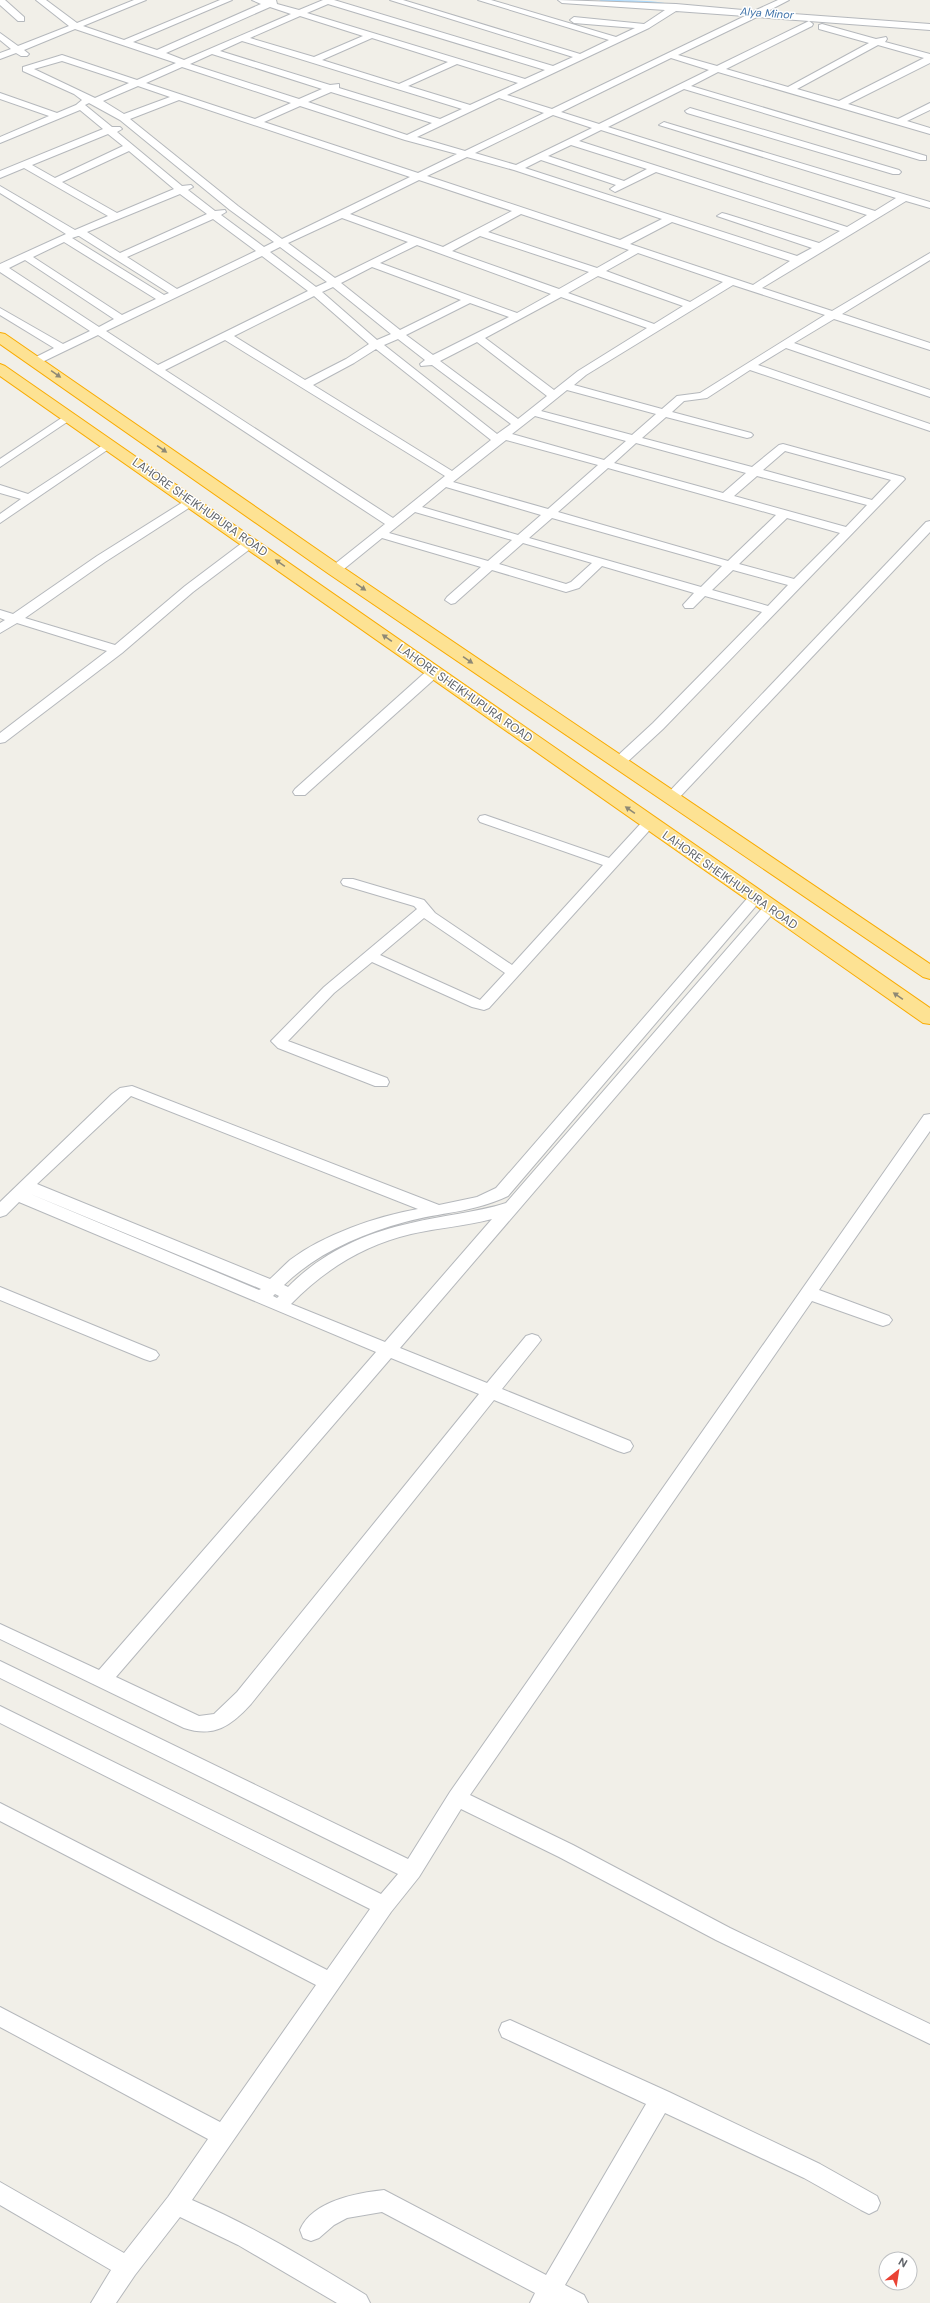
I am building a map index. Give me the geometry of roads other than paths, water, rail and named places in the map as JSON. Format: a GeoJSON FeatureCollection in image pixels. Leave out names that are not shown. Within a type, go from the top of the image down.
{"type":"FeatureCollection","features":[{"type":"Feature","properties":{"kind":"highway"},"geometry":{"type":"LineString","coordinates":[[0,337],[335,570],[930,973]]}},
{"type":"Feature","properties":{"kind":"highway","name":"LAHORE SHEIKHUPURA ROAD"},"geometry":{"type":"LineString","coordinates":[[0,369],[435,671],[649,823],[930,1018]]}},
{"type":"Feature","properties":{"kind":"street"},"geometry":{"type":"LineString","coordinates":[[0,0],[21,19]]}},
{"type":"Feature","properties":{"kind":"street"},"geometry":{"type":"LineString","coordinates":[[40,0],[77,27],[408,138],[517,168],[798,260]]}},
{"type":"Feature","properties":{"kind":"street"},"geometry":{"type":"LineString","coordinates":[[0,56],[77,27],[142,0]]}},
{"type":"Feature","properties":{"kind":"street"},"geometry":{"type":"LineString","coordinates":[[124,43],[228,0]]}},
{"type":"Feature","properties":{"kind":"street"},"geometry":{"type":"LineString","coordinates":[[256,0],[275,2],[300,13],[524,82]]}},
{"type":"Feature","properties":{"kind":"street"},"geometry":{"type":"LineString","coordinates":[[394,0],[579,56]]}},
{"type":"Feature","properties":{"kind":"street"},"geometry":{"type":"LineString","coordinates":[[482,0],[614,40]]}},
{"type":"Feature","properties":{"kind":"street"},"geometry":{"type":"LineString","coordinates":[[513,10],[524,0]]}},
{"type":"Feature","properties":{"kind":"street"},"geometry":{"type":"LineString","coordinates":[[562,0],[680,4]]}},
{"type":"Feature","properties":{"kind":"street"},"geometry":{"type":"LineString","coordinates":[[625,0],[680,4],[760,13],[930,24]]}},
{"type":"Feature","properties":{"kind":"street"},"geometry":{"type":"LineString","coordinates":[[36,361],[64,350],[122,320],[418,176],[467,154],[785,0]]}},
{"type":"Feature","properties":{"kind":"street"},"geometry":{"type":"LineString","coordinates":[[0,133],[57,116],[88,102],[138,83],[328,1],[552,69]]}},
{"type":"Feature","properties":{"kind":"street"},"geometry":{"type":"LineString","coordinates":[[156,54],[275,2]]}},
{"type":"Feature","properties":{"kind":"street"},"geometry":{"type":"LineString","coordinates":[[408,138],[438,122],[646,26],[680,4]]}},
{"type":"Feature","properties":{"kind":"street"},"geometry":{"type":"LineString","coordinates":[[760,13],[789,18],[930,27]]}},
{"type":"Feature","properties":{"kind":"street"},"geometry":{"type":"LineString","coordinates":[[542,18],[646,26]]}},
{"type":"Feature","properties":{"kind":"street"},"geometry":{"type":"LineString","coordinates":[[789,18],[930,58]]}},
{"type":"Feature","properties":{"kind":"street"},"geometry":{"type":"LineString","coordinates":[[517,168],[809,24]]}},
{"type":"Feature","properties":{"kind":"street"},"geometry":{"type":"LineString","coordinates":[[419,50],[476,25]]}},
{"type":"Feature","properties":{"kind":"street"},"geometry":{"type":"LineString","coordinates":[[789,90],[907,26]]}},
{"type":"Feature","properties":{"kind":"street"},"geometry":{"type":"LineString","coordinates":[[313,61],[372,35]]}},
{"type":"Feature","properties":{"kind":"street"},"geometry":{"type":"LineString","coordinates":[[0,36],[39,64]]}},
{"type":"Feature","properties":{"kind":"street"},"geometry":{"type":"LineString","coordinates":[[241,38],[468,108]]}},
{"type":"Feature","properties":{"kind":"street"},"geometry":{"type":"LineString","coordinates":[[211,51],[438,122]]}},
{"type":"Feature","properties":{"kind":"street"},"geometry":{"type":"LineString","coordinates":[[669,55],[930,132]]}},
{"type":"Feature","properties":{"kind":"street"},"geometry":{"type":"LineString","coordinates":[[848,531],[608,464],[500,437],[409,370],[315,292],[180,189],[109,130],[88,102],[77,92],[26,70],[60,57],[733,280],[930,347]]}},
{"type":"Feature","properties":{"kind":"street"},"geometry":{"type":"LineString","coordinates":[[839,105],[930,58]]}},
{"type":"Feature","properties":{"kind":"street"},"geometry":{"type":"LineString","coordinates":[[399,87],[457,61]]}},
{"type":"Feature","properties":{"kind":"street"},"geometry":{"type":"LineString","coordinates":[[256,122],[359,75]]}},
{"type":"Feature","properties":{"kind":"street"},"geometry":{"type":"LineString","coordinates":[[682,86],[927,156]]}},
{"type":"Feature","properties":{"kind":"street"},"geometry":{"type":"LineString","coordinates":[[498,95],[875,214]]}},
{"type":"Feature","properties":{"kind":"street"},"geometry":{"type":"LineString","coordinates":[[718,96],[664,125],[878,188],[930,205]]}},
{"type":"Feature","properties":{"kind":"street"},"geometry":{"type":"LineString","coordinates":[[1,97],[57,116]]}},
{"type":"Feature","properties":{"kind":"street"},"geometry":{"type":"LineString","coordinates":[[123,118],[178,97]]}},
{"type":"Feature","properties":{"kind":"street"},"geometry":{"type":"LineString","coordinates":[[88,102],[123,118],[134,126],[203,184],[334,282],[399,335],[518,424]]}},
{"type":"Feature","properties":{"kind":"street"},"geometry":{"type":"LineString","coordinates":[[899,122],[930,106]]}},
{"type":"Feature","properties":{"kind":"street"},"geometry":{"type":"LineString","coordinates":[[684,114],[903,168]]}},
{"type":"Feature","properties":{"kind":"street"},"geometry":{"type":"LineString","coordinates":[[0,175],[109,130],[134,126]]}},
{"type":"Feature","properties":{"kind":"street"},"geometry":{"type":"LineString","coordinates":[[571,142],[848,230]]}},
{"type":"Feature","properties":{"kind":"street"},"geometry":{"type":"LineString","coordinates":[[53,182],[130,147]]}},
{"type":"Feature","properties":{"kind":"street"},"geometry":{"type":"LineString","coordinates":[[713,163],[741,148]]}},
{"type":"Feature","properties":{"kind":"street"},"geometry":{"type":"LineString","coordinates":[[878,188],[903,168],[927,156]]}},
{"type":"Feature","properties":{"kind":"street"},"geometry":{"type":"LineString","coordinates":[[541,157],[624,184]]}},
{"type":"Feature","properties":{"kind":"street"},"geometry":{"type":"LineString","coordinates":[[759,178],[788,162]]}},
{"type":"Feature","properties":{"kind":"street"},"geometry":{"type":"LineString","coordinates":[[25,165],[117,217]]}},
{"type":"Feature","properties":{"kind":"street"},"geometry":{"type":"LineString","coordinates":[[602,196],[655,169]]}},
{"type":"Feature","properties":{"kind":"street"},"geometry":{"type":"LineString","coordinates":[[1,267],[27,257],[72,235],[180,189],[203,184]]}},
{"type":"Feature","properties":{"kind":"street"},"geometry":{"type":"LineString","coordinates":[[0,189],[72,235],[165,300]]}},
{"type":"Feature","properties":{"kind":"street"},"geometry":{"type":"LineString","coordinates":[[755,288],[798,260],[905,197]]}},
{"type":"Feature","properties":{"kind":"street"},"geometry":{"type":"LineString","coordinates":[[700,229],[752,199]]}},
{"type":"Feature","properties":{"kind":"street"},"geometry":{"type":"LineString","coordinates":[[119,257],[213,214],[234,208]]}},
{"type":"Feature","properties":{"kind":"street"},"geometry":{"type":"LineString","coordinates":[[444,251],[522,210]]}},
{"type":"Feature","properties":{"kind":"street"},"geometry":{"type":"LineString","coordinates":[[341,214],[656,328]]}},
{"type":"Feature","properties":{"kind":"street"},"geometry":{"type":"LineString","coordinates":[[722,216],[820,247]]}},
{"type":"Feature","properties":{"kind":"street"},"geometry":{"type":"LineString","coordinates":[[621,244],[670,219]]}},
{"type":"Feature","properties":{"kind":"street"},"geometry":{"type":"LineString","coordinates":[[480,233],[598,272],[692,306]]}},
{"type":"Feature","properties":{"kind":"street"},"geometry":{"type":"LineString","coordinates":[[72,235],[119,257],[178,294]]}},
{"type":"Feature","properties":{"kind":"street"},"geometry":{"type":"LineString","coordinates":[[157,370],[417,241]]}},
{"type":"Feature","properties":{"kind":"street"},"geometry":{"type":"LineString","coordinates":[[409,370],[433,361],[479,338],[638,249]]}},
{"type":"Feature","properties":{"kind":"street"},"geometry":{"type":"LineString","coordinates":[[452,600],[637,440],[682,398],[703,396],[833,314],[930,256]]}},
{"type":"Feature","properties":{"kind":"street"},"geometry":{"type":"LineString","coordinates":[[27,257],[122,320]]}},
{"type":"Feature","properties":{"kind":"street"},"geometry":{"type":"LineString","coordinates":[[370,263],[518,317]]}},
{"type":"Feature","properties":{"kind":"street"},"geometry":{"type":"LineString","coordinates":[[1,267],[392,523]]}},
{"type":"Feature","properties":{"kind":"street"},"geometry":{"type":"LineString","coordinates":[[335,570],[564,386],[582,373],[733,280]]}},
{"type":"Feature","properties":{"kind":"street"},"geometry":{"type":"LineString","coordinates":[[306,384],[350,361],[376,344],[399,335],[470,299]]}},
{"type":"Feature","properties":{"kind":"street"},"geometry":{"type":"LineString","coordinates":[[0,311],[64,350]]}},
{"type":"Feature","properties":{"kind":"street"},"geometry":{"type":"LineString","coordinates":[[226,336],[306,384],[449,479],[551,514],[796,584]]}},
{"type":"Feature","properties":{"kind":"street"},"geometry":{"type":"LineString","coordinates":[[479,338],[554,395]]}},
{"type":"Feature","properties":{"kind":"street"},"geometry":{"type":"LineString","coordinates":[[785,344],[930,394]]}},
{"type":"Feature","properties":{"kind":"street"},"geometry":{"type":"LineString","coordinates":[[749,366],[930,428]]}},
{"type":"Feature","properties":{"kind":"street"},"geometry":{"type":"LineString","coordinates":[[564,386],[747,435]]}},
{"type":"Feature","properties":{"kind":"street"},"geometry":{"type":"LineString","coordinates":[[532,412],[875,504]]}},
{"type":"Feature","properties":{"kind":"street"},"geometry":{"type":"LineString","coordinates":[[0,464],[68,416]]}},
{"type":"Feature","properties":{"kind":"street"},"geometry":{"type":"LineString","coordinates":[[0,518],[109,444]]}},
{"type":"Feature","properties":{"kind":"street"},"geometry":{"type":"LineString","coordinates":[[619,762],[658,726],[771,611],[875,504],[898,478],[784,447],[780,448],[726,496]]}},
{"type":"Feature","properties":{"kind":"street"},"geometry":{"type":"LineString","coordinates":[[0,489],[29,498]]}},
{"type":"Feature","properties":{"kind":"street"},"geometry":{"type":"LineString","coordinates":[[0,629],[101,559],[191,501]]}},
{"type":"Feature","properties":{"kind":"street"},"geometry":{"type":"LineString","coordinates":[[413,508],[771,611]]}},
{"type":"Feature","properties":{"kind":"street"},"geometry":{"type":"LineString","coordinates":[[689,605],[785,513]]}},
{"type":"Feature","properties":{"kind":"street"},"geometry":{"type":"LineString","coordinates":[[671,798],[930,525]]}},
{"type":"Feature","properties":{"kind":"street"},"geometry":{"type":"LineString","coordinates":[[380,534],[568,588],[575,586],[600,562]]}},
{"type":"Feature","properties":{"kind":"street"},"geometry":{"type":"LineString","coordinates":[[0,739],[117,650],[189,589],[250,543]]}},
{"type":"Feature","properties":{"kind":"street"},"geometry":{"type":"LineString","coordinates":[[0,614],[117,650]]}},
{"type":"Feature","properties":{"kind":"street"},"geometry":{"type":"LineString","coordinates":[[300,792],[435,671]]}},
{"type":"Feature","properties":{"kind":"street"},"geometry":{"type":"LineString","coordinates":[[485,819],[612,864]]}},
{"type":"Feature","properties":{"kind":"street"},"geometry":{"type":"LineString","coordinates":[[369,956],[481,1005],[486,1004],[649,823]]}},
{"type":"Feature","properties":{"kind":"street"},"geometry":{"type":"LineString","coordinates":[[348,882],[416,902],[424,906],[425,910],[430,916],[514,973]]}},
{"type":"Feature","properties":{"kind":"street"},"geometry":{"type":"LineString","coordinates":[[266,1292],[296,1264],[327,1245],[387,1222],[437,1210],[481,1202],[493,1198],[506,1188],[756,897]]}},
{"type":"Feature","properties":{"kind":"street"},"geometry":{"type":"LineString","coordinates":[[102,1680],[771,907]]}},
{"type":"Feature","properties":{"kind":"street"},"geometry":{"type":"LineString","coordinates":[[381,1082],[279,1042],[329,990],[425,910]]}},
{"type":"Feature","properties":{"kind":"street"},"geometry":{"type":"LineString","coordinates":[[0,1211],[121,1096],[132,1091],[437,1210]]}},
{"type":"Feature","properties":{"kind":"street"},"geometry":{"type":"LineString","coordinates":[[104,2303],[128,2267],[176,2204],[332,1983],[384,1906],[412,1871],[457,1798],[930,1119]]}},
{"type":"Feature","properties":{"kind":"street"},"geometry":{"type":"LineString","coordinates":[[22,1190],[285,1300],[388,1349],[624,1446]]}},
{"type":"Feature","properties":{"kind":"street"},"geometry":{"type":"LineString","coordinates":[[285,1300],[318,1268],[366,1243],[415,1227],[488,1215],[512,1206]]}},
{"type":"Feature","properties":{"kind":"street"},"geometry":{"type":"LineString","coordinates":[[0,1293],[150,1356]]}},
{"type":"Feature","properties":{"kind":"street"},"geometry":{"type":"LineString","coordinates":[[809,1293],[883,1320]]}},
{"type":"Feature","properties":{"kind":"street"},"geometry":{"type":"LineString","coordinates":[[0,1631],[197,1724],[212,1724],[226,1717],[244,1698],[492,1392],[532,1340]]}},
{"type":"Feature","properties":{"kind":"street"},"geometry":{"type":"LineString","coordinates":[[0,1669],[412,1871]]}},
{"type":"Feature","properties":{"kind":"street"},"geometry":{"type":"LineString","coordinates":[[0,1714],[384,1906]]}},
{"type":"Feature","properties":{"kind":"street"},"geometry":{"type":"LineString","coordinates":[[457,1798],[566,1851],[723,1934],[930,2034]]}},
{"type":"Feature","properties":{"kind":"street"},"geometry":{"type":"LineString","coordinates":[[0,1811],[332,1983]]}},
{"type":"Feature","properties":{"kind":"street"},"geometry":{"type":"LineString","coordinates":[[0,2016],[224,2136]]}},
{"type":"Feature","properties":{"kind":"street"},"geometry":{"type":"LineString","coordinates":[[510,2030],[661,2099],[812,2171],[869,2203]]}},
{"type":"Feature","properties":{"kind":"street"},"geometry":{"type":"LineString","coordinates":[[546,2296],[661,2099]]}},
{"type":"Feature","properties":{"kind":"street"},"geometry":{"type":"LineString","coordinates":[[0,2194],[128,2267]]}},
{"type":"Feature","properties":{"kind":"street"},"geometry":{"type":"LineString","coordinates":[[311,2230],[323,2219],[340,2211],[371,2202],[384,2201],[546,2296],[576,2303]]}},
{"type":"Feature","properties":{"kind":"street"},"geometry":{"type":"LineString","coordinates":[[176,2204],[223,2223],[255,2240],[358,2303]]}},
{"type":"Feature","properties":{"kind":"waterway","name":"Alya Minor"},"geometry":{"type":"LineString","coordinates":[[604,0],[663,4]]}}]}
